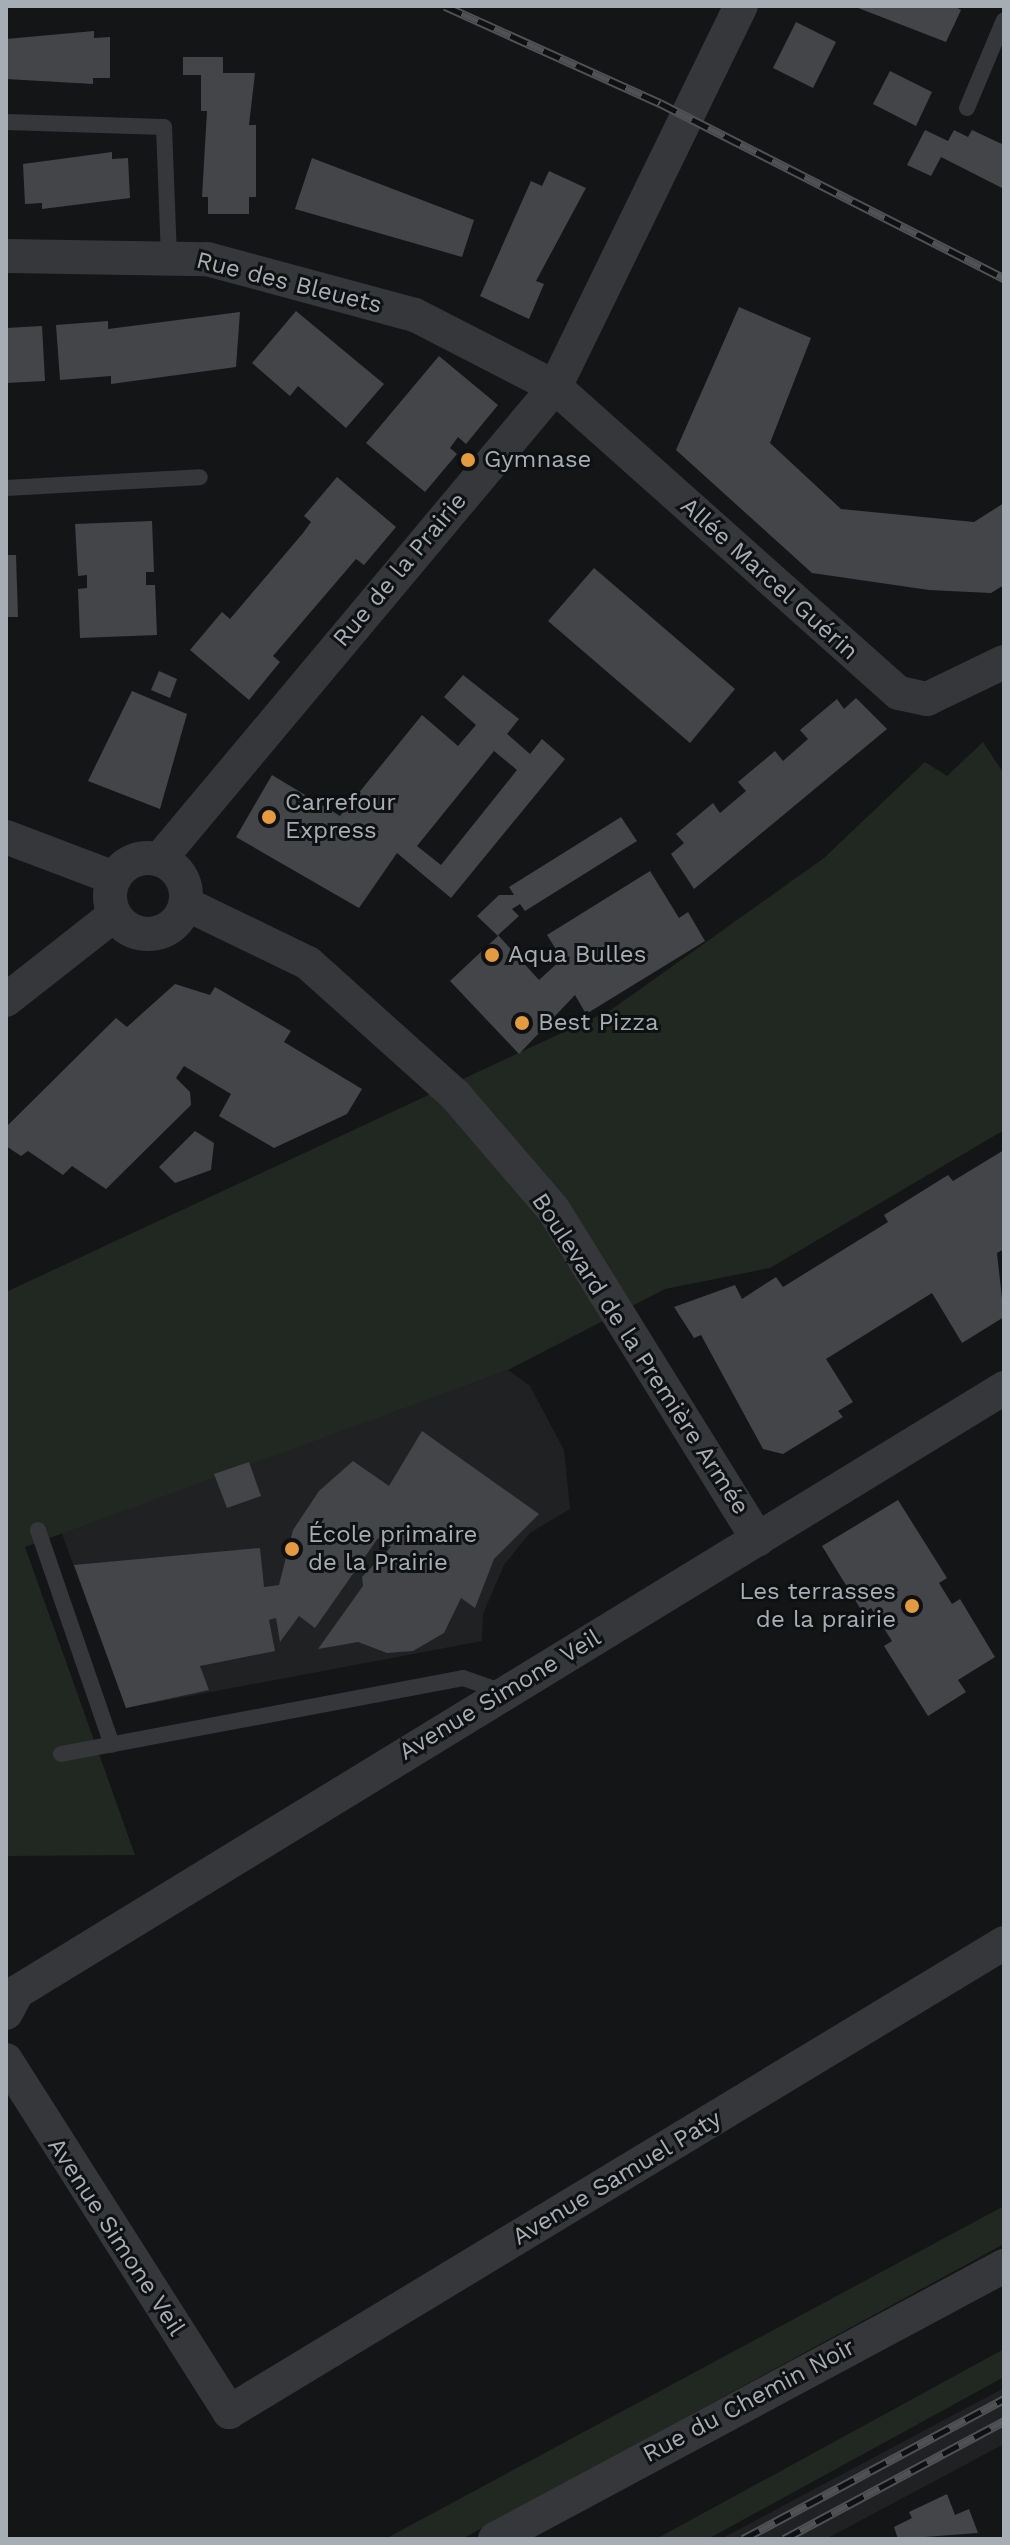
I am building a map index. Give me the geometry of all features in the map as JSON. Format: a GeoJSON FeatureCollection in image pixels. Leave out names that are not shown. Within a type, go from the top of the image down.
{"type":"FeatureCollection","features":[{"type":"Feature","properties":{"kind":"street","name":"Rue de la Prairie"},"geometry":{"type":"LineString","coordinates":[[160,859],[555,387],[741,6]]}},
{"type":"Feature","properties":{"kind":"street","name":"Rue des Bleuets"},"geometry":{"type":"LineString","coordinates":[[6,256],[169,255],[415,315],[555,387]]}},
{"type":"Feature","properties":{"kind":"street","name":"Allée Marcel Guérin"},"geometry":{"type":"LineString","coordinates":[[555,387],[899,693],[927,699],[1004,662]]}},
{"type":"Feature","properties":{"kind":"street"},"geometry":{"type":"LineString","coordinates":[[6,837],[114,878]]}},
{"type":"Feature","properties":{"kind":"street"},"geometry":{"type":"LineString","coordinates":[[160,859],[176,869],[186,904],[175,924],[154,934],[131,931],[114,915],[114,878],[126,865],[160,859]]}},
{"type":"Feature","properties":{"kind":"street","name":"Boulevard de la Première Armée"},"geometry":{"type":"LineString","coordinates":[[186,904],[308,963],[456,1096],[553,1209],[758,1540]]}},
{"type":"Feature","properties":{"kind":"street"},"geometry":{"type":"LineString","coordinates":[[6,1000],[114,915]]}},
{"type":"Feature","properties":{"kind":"street","name":"Avenue Simone Veil"},"geometry":{"type":"LineString","coordinates":[[6,2013],[17,1992],[1004,1388]]}},
{"type":"Feature","properties":{"kind":"street","name":"Avenue Samuel Paty"},"geometry":{"type":"LineString","coordinates":[[229,2412],[1004,1943]]}},
{"type":"Feature","properties":{"kind":"street","name":"Avenue Simone Veil"},"geometry":{"type":"LineString","coordinates":[[6,2060],[229,2412]]}},
{"type":"Feature","properties":{"kind":"street","name":"Rue du Chemin Noir"},"geometry":{"type":"LineString","coordinates":[[495,2539],[1004,2266]]}},
{"type":"Feature","properties":{"kind":"lane"},"geometry":{"type":"LineString","coordinates":[[967,108],[1004,20]]}},
{"type":"Feature","properties":{"kind":"lane"},"geometry":{"type":"LineString","coordinates":[[6,122],[164,127],[169,255]]}},
{"type":"Feature","properties":{"kind":"lane"},"geometry":{"type":"LineString","coordinates":[[6,488],[200,477]]}},
{"type":"Feature","properties":{"kind":"lane"},"geometry":{"type":"LineString","coordinates":[[38,1530],[112,1745]]}},
{"type":"Feature","properties":{"kind":"lane"},"geometry":{"type":"LineString","coordinates":[[61,1754],[463,1678],[504,1692]]}},
{"type":"Feature","properties":{"kind":"shaded area"},"geometry":{"type":"Polygon","coordinates":[[[983,742],[1004,774],[1004,1130],[770,1268],[665,1289],[508,1370],[25,1547],[135,1855],[6,1856],[6,1292],[611,1010],[824,858],[925,762],[947,776],[983,742]]]}},
{"type":"Feature","properties":{"kind":"shaded area","name":"École primaire de la Prairie"},"geometry":{"type":"Polygon","coordinates":[[[508,1370],[530,1386],[564,1450],[570,1509],[530,1533],[504,1565],[483,1614],[482,1641],[126,1708],[61,1531],[508,1370]]]}},
{"type":"Feature","properties":{"kind":"shaded area"},"geometry":{"type":"Polygon","coordinates":[[[1004,2206],[1004,2244],[462,2539],[385,2539],[1004,2206]]]}},
{"type":"Feature","properties":{"kind":"shaded area"},"geometry":{"type":"Polygon","coordinates":[[[1004,2349],[1004,2377],[708,2539],[656,2539],[1004,2349]]]}},
{"type":"Feature","properties":{"kind":"shaded area"},"geometry":{"type":"Polygon","coordinates":[[[1004,2388],[1004,2444],[826,2539],[721,2539],[1004,2388]]]}},
{"type":"Feature","properties":{"kind":"building"},"geometry":{"type":"Polygon","coordinates":[[[853,6],[954,6],[961,10],[946,42],[853,6]]]}},
{"type":"Feature","properties":{"kind":"building"},"geometry":{"type":"Polygon","coordinates":[[[796,22],[836,42],[813,88],[773,68],[796,22]]]}},
{"type":"Feature","properties":{"kind":"building"},"geometry":{"type":"Polygon","coordinates":[[[94,31],[94,38],[110,37],[110,78],[93,78],[93,84],[6,79],[6,39],[94,31]]]}},
{"type":"Feature","properties":{"kind":"building"},"geometry":{"type":"Polygon","coordinates":[[[183,57],[223,57],[223,73],[255,73],[249,125],[256,125],[256,197],[249,197],[249,214],[208,214],[208,197],[202,197],[207,111],[201,111],[201,75],[183,75],[183,57]]]}},
{"type":"Feature","properties":{"kind":"building"},"geometry":{"type":"Polygon","coordinates":[[[890,71],[932,92],[916,126],[873,104],[890,71]]]}},
{"type":"Feature","properties":{"kind":"building"},"geometry":{"type":"Polygon","coordinates":[[[925,130],[948,141],[954,130],[968,137],[972,130],[1004,145],[1004,189],[941,157],[931,176],[907,165],[925,130]]]}},
{"type":"Feature","properties":{"kind":"building"},"geometry":{"type":"Polygon","coordinates":[[[112,152],[112,159],[128,158],[130,198],[42,209],[42,203],[25,204],[23,164],[112,152]]]}},
{"type":"Feature","properties":{"kind":"building"},"geometry":{"type":"Polygon","coordinates":[[[312,158],[474,220],[462,257],[295,209],[312,158]]]}},
{"type":"Feature","properties":{"kind":"building"},"geometry":{"type":"Polygon","coordinates":[[[549,171],[586,188],[536,281],[544,284],[529,319],[480,296],[531,181],[542,186],[549,171]]]}},
{"type":"Feature","properties":{"kind":"building"},"geometry":{"type":"Polygon","coordinates":[[[739,307],[811,338],[770,443],[841,509],[974,522],[1004,503],[1004,585],[991,593],[929,590],[812,573],[676,450],[739,307]]]}},
{"type":"Feature","properties":{"kind":"building"},"geometry":{"type":"Polygon","coordinates":[[[296,311],[384,384],[346,428],[298,386],[290,396],[252,363],[296,311]]]}},
{"type":"Feature","properties":{"kind":"building"},"geometry":{"type":"Polygon","coordinates":[[[240,312],[236,367],[111,384],[111,376],[60,380],[56,325],[108,321],[108,329],[240,312]]]}},
{"type":"Feature","properties":{"kind":"building"},"geometry":{"type":"Polygon","coordinates":[[[42,326],[45,381],[6,383],[6,328],[42,326]]]}},
{"type":"Feature","properties":{"kind":"building"},"geometry":{"type":"Polygon","coordinates":[[[439,356],[498,405],[466,444],[458,437],[450,448],[457,454],[425,492],[366,443],[439,356]]]}},
{"type":"Feature","properties":{"kind":"building"},"geometry":{"type":"Polygon","coordinates":[[[337,477],[396,527],[364,565],[356,559],[273,656],[280,662],[249,700],[190,650],[222,612],[230,619],[303,533],[311,522],[304,516],[337,477]]]}},
{"type":"Feature","properties":{"kind":"building"},"geometry":{"type":"Polygon","coordinates":[[[152,521],[154,572],[146,572],[146,585],[155,585],[157,635],[80,638],[78,589],[87,588],[87,575],[78,576],[75,524],[152,521]]]}},
{"type":"Feature","properties":{"kind":"building"},"geometry":{"type":"Polygon","coordinates":[[[6,555],[16,555],[18,617],[6,617],[6,555]]]}},
{"type":"Feature","properties":{"kind":"building"},"geometry":{"type":"Polygon","coordinates":[[[594,568],[735,689],[690,743],[548,621],[594,568]]]}},
{"type":"Feature","properties":{"kind":"building"},"geometry":{"type":"Polygon","coordinates":[[[159,671],[177,679],[170,698],[151,690],[159,671]]]}},
{"type":"Feature","properties":{"kind":"building"},"geometry":{"type":"Polygon","coordinates":[[[463,675],[519,719],[507,734],[530,754],[542,739],[565,759],[451,898],[397,853],[359,908],[236,837],[272,775],[340,816],[422,715],[458,746],[476,725],[444,697],[463,675]],[[494,751],[417,846],[441,865],[517,770],[494,751]]]}},
{"type":"Feature","properties":{"kind":"building"},"geometry":{"type":"Polygon","coordinates":[[[132,691],[187,714],[160,809],[88,781],[132,691]]]}},
{"type":"Feature","properties":{"kind":"building"},"geometry":{"type":"Polygon","coordinates":[[[856,698],[887,729],[694,889],[671,854],[684,843],[676,834],[713,803],[720,813],[746,791],[738,782],[775,751],[783,761],[808,739],[800,730],[837,699],[844,709],[856,698]]]}},
{"type":"Feature","properties":{"kind":"building"},"geometry":{"type":"Polygon","coordinates":[[[621,817],[637,841],[525,911],[520,904],[512,909],[519,916],[498,935],[539,980],[562,959],[547,935],[650,871],[679,918],[688,912],[705,941],[586,1014],[575,995],[519,1054],[450,981],[498,936],[477,916],[499,895],[514,895],[509,887],[621,817]]]}},
{"type":"Feature","properties":{"kind":"building"},"geometry":{"type":"Polygon","coordinates":[[[175,984],[210,995],[215,987],[291,1031],[284,1042],[362,1089],[347,1114],[274,1148],[219,1116],[231,1094],[184,1066],[176,1078],[190,1092],[191,1105],[106,1189],[72,1166],[63,1175],[28,1151],[21,1156],[6,1146],[6,1127],[116,1018],[127,1027],[175,984]]]}},
{"type":"Feature","properties":{"kind":"building"},"geometry":{"type":"Polygon","coordinates":[[[195,1131],[214,1143],[211,1170],[175,1183],[159,1167],[195,1131]]]}},
{"type":"Feature","properties":{"kind":"building"},"geometry":{"type":"Polygon","coordinates":[[[1004,1150],[1004,1249],[997,1253],[1004,1317],[962,1343],[932,1293],[826,1359],[853,1402],[838,1411],[843,1417],[783,1454],[763,1449],[701,1335],[694,1338],[674,1307],[735,1285],[742,1299],[776,1277],[783,1287],[888,1222],[884,1215],[948,1175],[953,1181],[1004,1150]]]}},
{"type":"Feature","properties":{"kind":"building"},"geometry":{"type":"Polygon","coordinates":[[[422,1431],[539,1514],[494,1559],[475,1608],[461,1598],[444,1633],[413,1651],[387,1653],[358,1642],[318,1649],[363,1586],[362,1577],[391,1547],[378,1538],[315,1628],[299,1616],[280,1642],[276,1618],[269,1620],[275,1651],[200,1666],[209,1690],[126,1708],[74,1565],[260,1548],[264,1587],[279,1585],[293,1530],[319,1491],[353,1461],[389,1486],[422,1431]]]}},
{"type":"Feature","properties":{"kind":"building"},"geometry":{"type":"Polygon","coordinates":[[[249,1462],[261,1496],[227,1508],[214,1474],[249,1462]]]}},
{"type":"Feature","properties":{"kind":"building","name":"Les terrasses de la prairie"},"geometry":{"type":"Polygon","coordinates":[[[898,1500],[947,1578],[939,1583],[952,1604],[960,1599],[995,1657],[958,1680],[966,1692],[928,1716],[884,1646],[892,1641],[871,1608],[863,1613],[822,1546],[898,1500]]]}},
{"type":"Feature","properties":{"kind":"building"},"geometry":{"type":"Polygon","coordinates":[[[947,2494],[955,2515],[969,2509],[978,2533],[898,2539],[894,2527],[912,2518],[909,2512],[947,2494]]]}},
{"type":"Feature","properties":{"kind":"railway"},"geometry":{"type":"LineString","coordinates":[[445,6],[660,103],[1004,278]]}},
{"type":"Feature","properties":{"kind":"railway"},"geometry":{"type":"LineString","coordinates":[[743,2539],[1004,2399]]}},
{"type":"Feature","properties":{"kind":"railway"},"geometry":{"type":"LineString","coordinates":[[784,2539],[1004,2421]]}},
{"type":"Feature","properties":{"kind":"place","name":"Gymnase"},"geometry":{"type":"Point","coordinates":[468,460]}},
{"type":"Feature","properties":{"kind":"place","name":"Carrefour Express"},"geometry":{"type":"Point","coordinates":[269,817]}},
{"type":"Feature","properties":{"kind":"place","name":"Aqua Bulles"},"geometry":{"type":"Point","coordinates":[492,955]}},
{"type":"Feature","properties":{"kind":"place","name":"Best Pizza"},"geometry":{"type":"Point","coordinates":[522,1023]}},
{"type":"Feature","properties":{"kind":"place","name":"École primaire de la Prairie"},"geometry":{"type":"Point","coordinates":[292,1549]}},
{"type":"Feature","properties":{"kind":"place","name":"Les terrasses de la prairie"},"geometry":{"type":"Point","coordinates":[912,1606]}}]}
